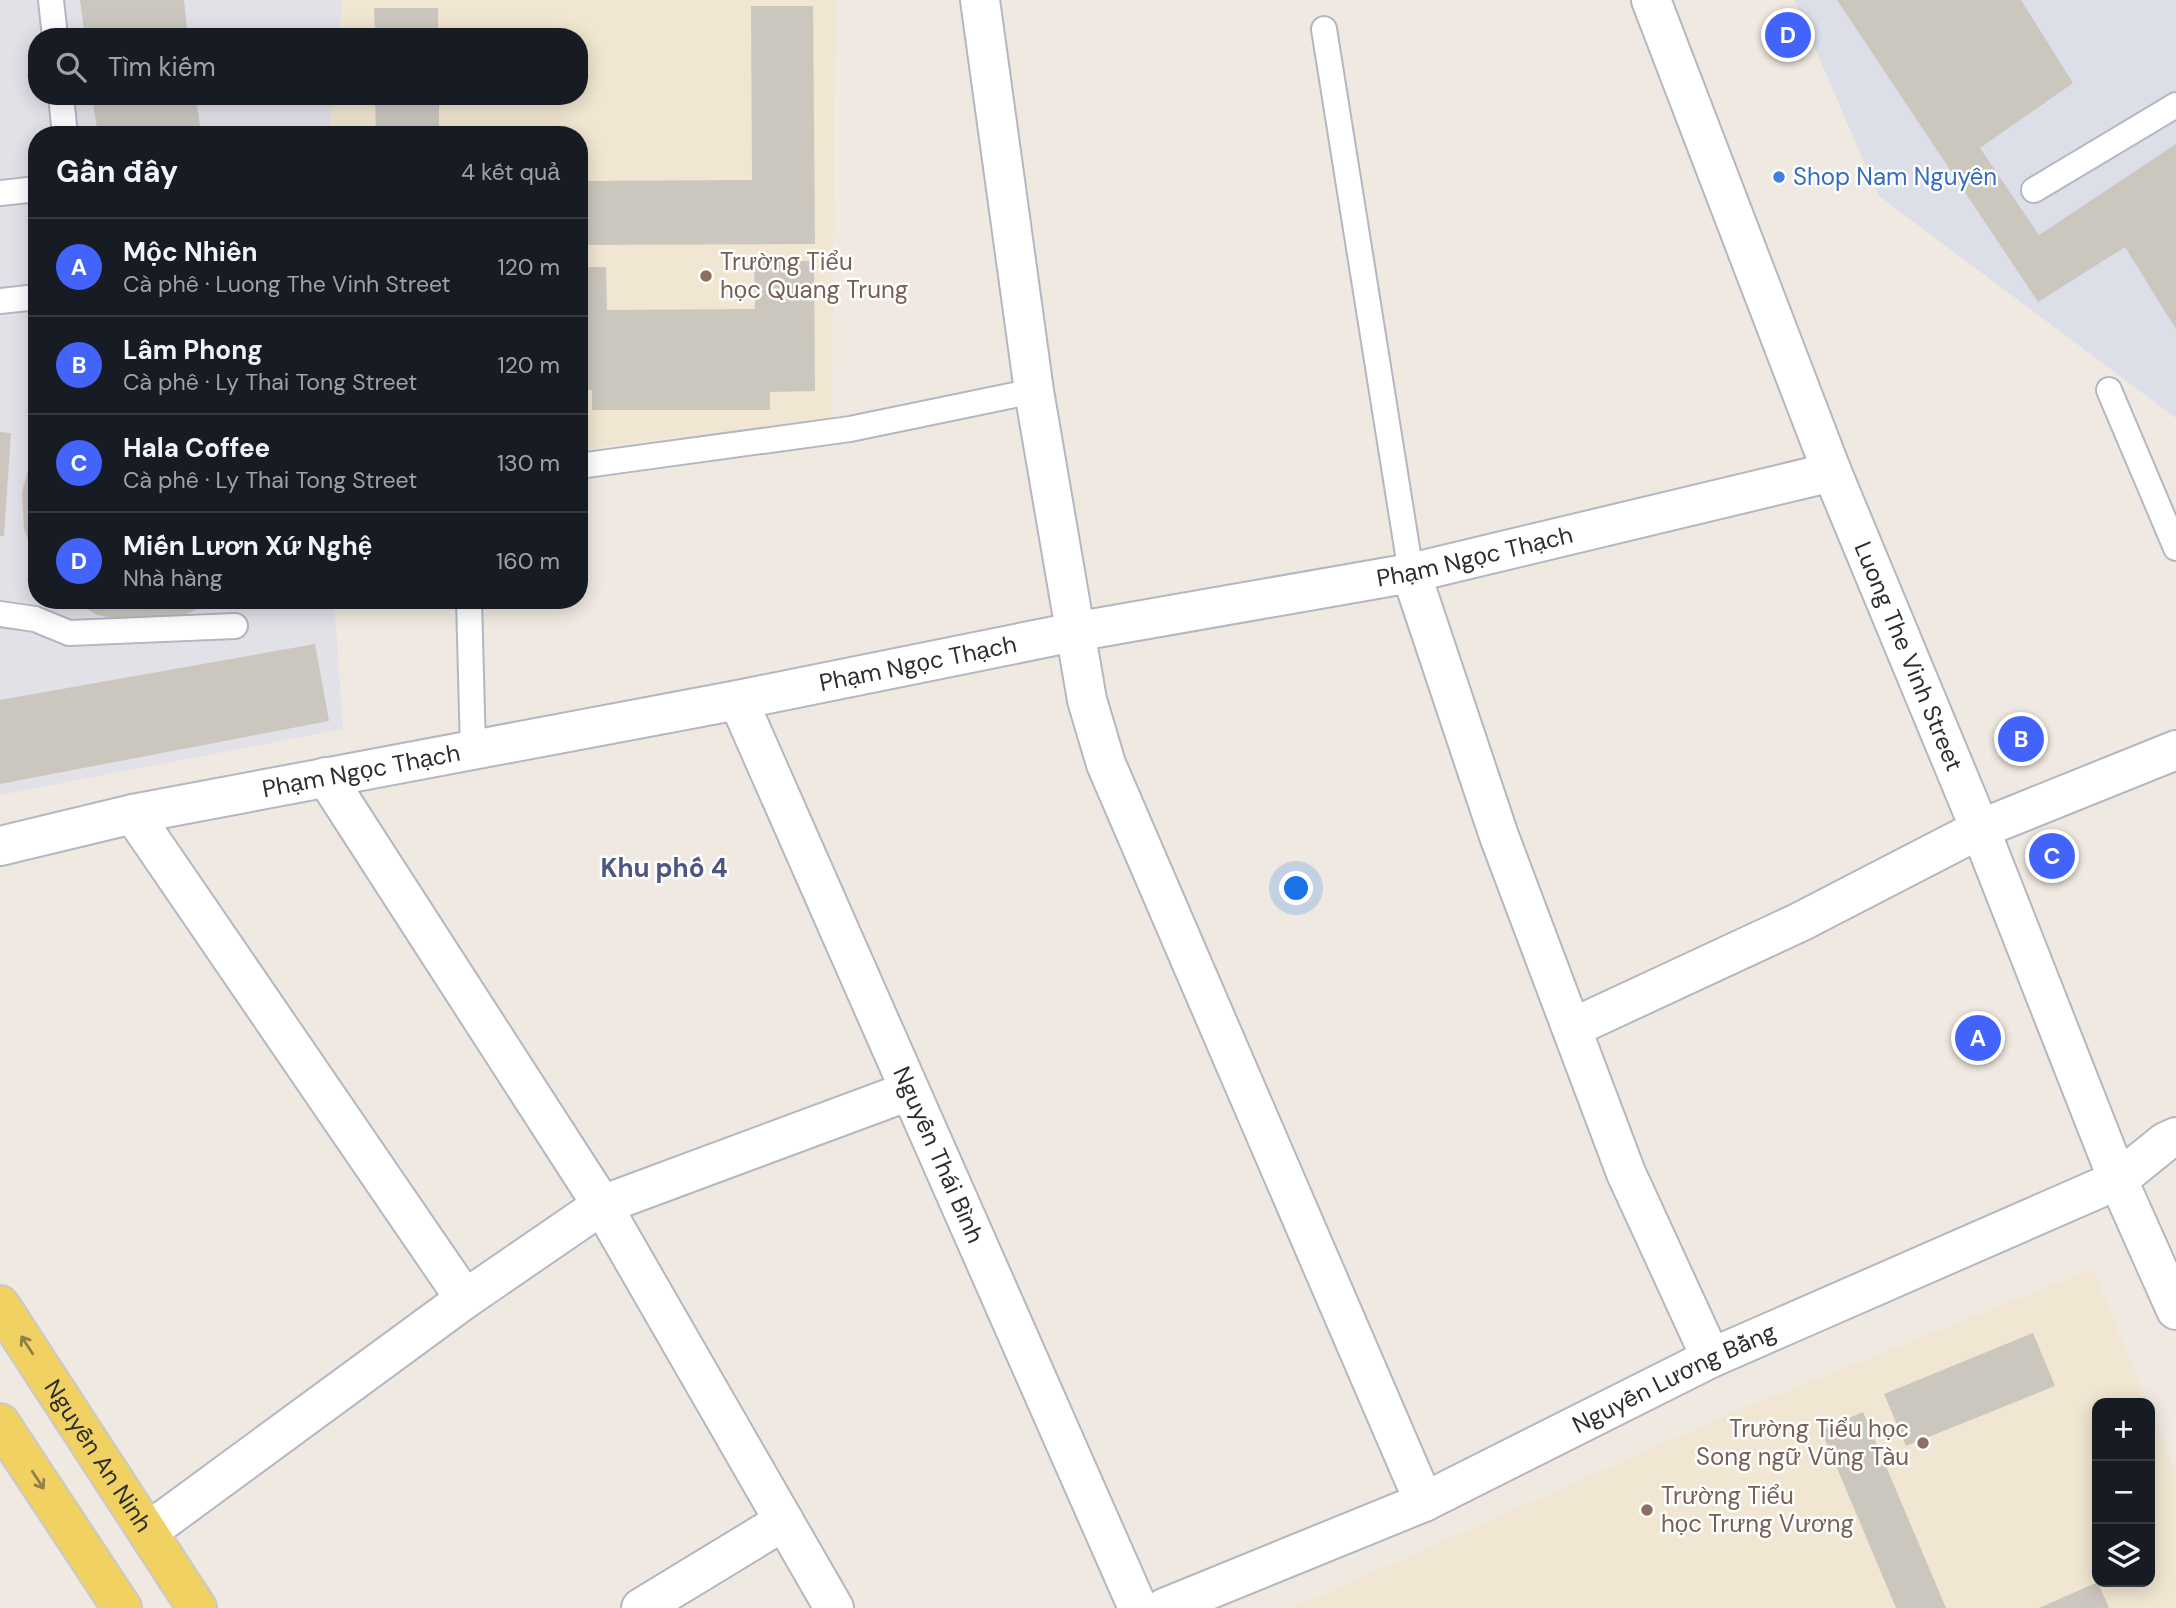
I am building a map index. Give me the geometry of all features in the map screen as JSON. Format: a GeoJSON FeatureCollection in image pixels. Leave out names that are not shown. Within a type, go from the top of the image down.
{"type":"FeatureCollection","features":[{"type":"Feature","properties":{"kind":"main road","name":"Nguyễn An Ninh"},"geometry":{"type":"LineString","coordinates":[[0,1305],[197,1608]]}},
{"type":"Feature","properties":{"kind":"main road"},"geometry":{"type":"LineString","coordinates":[[0,1423],[122,1608]]}},
{"type":"Feature","properties":{"kind":"street"},"geometry":{"type":"LineString","coordinates":[[980,0],[1034,391],[1087,700],[1106,764],[1424,1502]]}},
{"type":"Feature","properties":{"kind":"street","name":"Luong The Vinh Street"},"geometry":{"type":"LineString","coordinates":[[1651,0],[1832,472],[1980,830],[2118,1180],[2176,1310]]}},
{"type":"Feature","properties":{"kind":"street","name":"Phạm Ngọc Thạch"},"geometry":{"type":"LineString","coordinates":[[0,846],[133,814],[738,700],[1074,632],[1411,573],[1832,472]]}},
{"type":"Feature","properties":{"kind":"street"},"geometry":{"type":"LineString","coordinates":[[1411,573],[1499,836],[1626,1173],[1711,1358]]}},
{"type":"Feature","properties":{"kind":"street","name":"Nguyễn Thái Bình"},"geometry":{"type":"LineString","coordinates":[[738,700],[1138,1608]]}},
{"type":"Feature","properties":{"kind":"street"},"geometry":{"type":"LineString","coordinates":[[1572,1028],[1800,922],[1980,830],[2176,750]]}},
{"type":"Feature","properties":{"kind":"street"},"geometry":{"type":"LineString","coordinates":[[326,777],[602,1205],[834,1608]]}},
{"type":"Feature","properties":{"kind":"street"},"geometry":{"type":"LineString","coordinates":[[133,814],[465,1299]]}},
{"type":"Feature","properties":{"kind":"street"},"geometry":{"type":"LineString","coordinates":[[149,1531],[465,1299],[602,1205],[909,1091]]}},
{"type":"Feature","properties":{"kind":"street","name":"Nguyễn Lương Bằng"},"geometry":{"type":"LineString","coordinates":[[1164,1608],[1424,1502],[1711,1358],[2118,1180],[2165,1142],[2176,1137]]}},
{"type":"Feature","properties":{"kind":"street"},"geometry":{"type":"LineString","coordinates":[[641,1608],[784,1521]]}},
{"type":"Feature","properties":{"kind":"lane"},"geometry":{"type":"LineString","coordinates":[[51,0],[54,28]]}},
{"type":"Feature","properties":{"kind":"lane"},"geometry":{"type":"LineString","coordinates":[[1324,29],[1411,573]]}},
{"type":"Feature","properties":{"kind":"lane"},"geometry":{"type":"LineString","coordinates":[[62,105],[64,126]]}},
{"type":"Feature","properties":{"kind":"lane"},"geometry":{"type":"LineString","coordinates":[[2034,190],[2176,105]]}},
{"type":"Feature","properties":{"kind":"lane"},"geometry":{"type":"LineString","coordinates":[[0,193],[28,190]]}},
{"type":"Feature","properties":{"kind":"lane"},"geometry":{"type":"LineString","coordinates":[[0,301],[28,298]]}},
{"type":"Feature","properties":{"kind":"lane"},"geometry":{"type":"LineString","coordinates":[[2109,390],[2176,548]]}},
{"type":"Feature","properties":{"kind":"lane"},"geometry":{"type":"LineString","coordinates":[[588,465],[850,429],[1034,391]]}},
{"type":"Feature","properties":{"kind":"lane"},"geometry":{"type":"LineString","coordinates":[[469,609],[473,750]]}},
{"type":"Feature","properties":{"kind":"lane"},"geometry":{"type":"LineString","coordinates":[[0,614],[35,619],[69,633],[235,626]]}},
{"type":"Feature","properties":{"kind":"shaded area"},"geometry":{"type":"Polygon","coordinates":[[[0,0],[343,0],[340,28],[28,28],[28,105],[332,105],[330,126],[28,126],[28,609],[335,609],[343,729],[0,795],[0,0]]]}},
{"type":"Feature","properties":{"kind":"shaded area","name":"Trường Tiểu học Quang Trung"},"geometry":{"type":"Polygon","coordinates":[[[343,0],[835,0],[832,418],[588,448],[588,126],[330,126],[332,105],[588,105],[588,28],[340,28],[343,0]]]}},
{"type":"Feature","properties":{"kind":"shaded area"},"geometry":{"type":"Polygon","coordinates":[[[1794,0],[2176,0],[2176,418],[1879,196],[1794,0]]]}},
{"type":"Feature","properties":{"kind":"shaded area","name":"Trường Tiểu học Song ngữ Vũng Tàu"},"geometry":{"type":"Polygon","coordinates":[[[2093,1269],[2145,1398],[2092,1398],[2092,1587],[2155,1587],[2155,1421],[2176,1473],[2176,1608],[1293,1608],[1734,1412],[2093,1269]]]}},
{"type":"Feature","properties":{"kind":"building"},"geometry":{"type":"Polygon","coordinates":[[[80,0],[184,0],[187,28],[84,28],[80,0]]]}},
{"type":"Feature","properties":{"kind":"building"},"geometry":{"type":"Polygon","coordinates":[[[1837,0],[2021,0],[2073,83],[1980,148],[2039,235],[2176,144],[2176,329],[2125,247],[2038,302],[1837,0]]]}},
{"type":"Feature","properties":{"kind":"building"},"geometry":{"type":"Polygon","coordinates":[[[751,6],[813,6],[815,244],[588,245],[588,181],[752,180],[751,6]]]}},
{"type":"Feature","properties":{"kind":"building"},"geometry":{"type":"Polygon","coordinates":[[[374,8],[438,8],[438,28],[375,28],[374,8]]]}},
{"type":"Feature","properties":{"kind":"building"},"geometry":{"type":"Polygon","coordinates":[[[93,105],[197,105],[200,126],[97,126],[93,105]]]}},
{"type":"Feature","properties":{"kind":"building"},"geometry":{"type":"Polygon","coordinates":[[[375,105],[439,105],[439,126],[376,126],[375,105]]]}},
{"type":"Feature","properties":{"kind":"building"},"geometry":{"type":"Polygon","coordinates":[[[754,261],[814,261],[815,391],[770,392],[770,410],[592,410],[592,390],[588,390],[588,267],[606,267],[607,310],[755,309],[754,261]]]}},
{"type":"Feature","properties":{"kind":"building"},"geometry":{"type":"Polygon","coordinates":[[[0,432],[11,433],[4,536],[0,536],[0,432]]]}},
{"type":"Feature","properties":{"kind":"building"},"geometry":{"type":"Polygon","coordinates":[[[28,470],[28,539],[24,529],[22,492],[28,470]]]}},
{"type":"Feature","properties":{"kind":"building"},"geometry":{"type":"Polygon","coordinates":[[[87,609],[197,609],[167,621],[138,623],[97,615],[87,609]]]}},
{"type":"Feature","properties":{"kind":"building"},"geometry":{"type":"Polygon","coordinates":[[[315,644],[329,721],[0,784],[0,700],[315,644]]]}},
{"type":"Feature","properties":{"kind":"building"},"geometry":{"type":"Polygon","coordinates":[[[2033,1333],[2055,1386],[1906,1446],[1884,1394],[2033,1333]]]}},
{"type":"Feature","properties":{"kind":"building"},"geometry":{"type":"Polygon","coordinates":[[[1863,1412],[1946,1608],[1896,1608],[1821,1430],[1863,1412]]]}},
{"type":"Feature","properties":{"kind":"building"},"geometry":{"type":"Polygon","coordinates":[[[2092,1585],[2092,1587],[2100,1587],[2109,1608],[2039,1608],[2092,1585]]]}},
{"type":"Feature","properties":{"kind":"place","name":"Miến Lươn Xứ Nghệ"},"geometry":{"type":"Point","coordinates":[1788,35]}},
{"type":"Feature","properties":{"kind":"place","name":"Shop Nam Nguyên"},"geometry":{"type":"Point","coordinates":[1779,177]}},
{"type":"Feature","properties":{"kind":"place","name":"Trường Tiểu học Quang Trung"},"geometry":{"type":"Point","coordinates":[706,276]}},
{"type":"Feature","properties":{"kind":"place","name":"Lâm Phong"},"geometry":{"type":"Point","coordinates":[2021,739]}},
{"type":"Feature","properties":{"kind":"place","name":"Hala Coffee"},"geometry":{"type":"Point","coordinates":[2052,856]}},
{"type":"Feature","properties":{"kind":"place","name":"Mộc Nhiên"},"geometry":{"type":"Point","coordinates":[1978,1038]}},
{"type":"Feature","properties":{"kind":"place","name":"Trường Tiểu học Song ngữ Vũng Tàu"},"geometry":{"type":"Point","coordinates":[1923,1443]}},
{"type":"Feature","properties":{"kind":"place","name":"Trường Tiểu học Trưng Vương"},"geometry":{"type":"Point","coordinates":[1647,1510]}},
{"type":"Feature","properties":{"kind":"district","name":"Khu phố 4"},"geometry":{"type":"Point","coordinates":[664,868]}}]}
